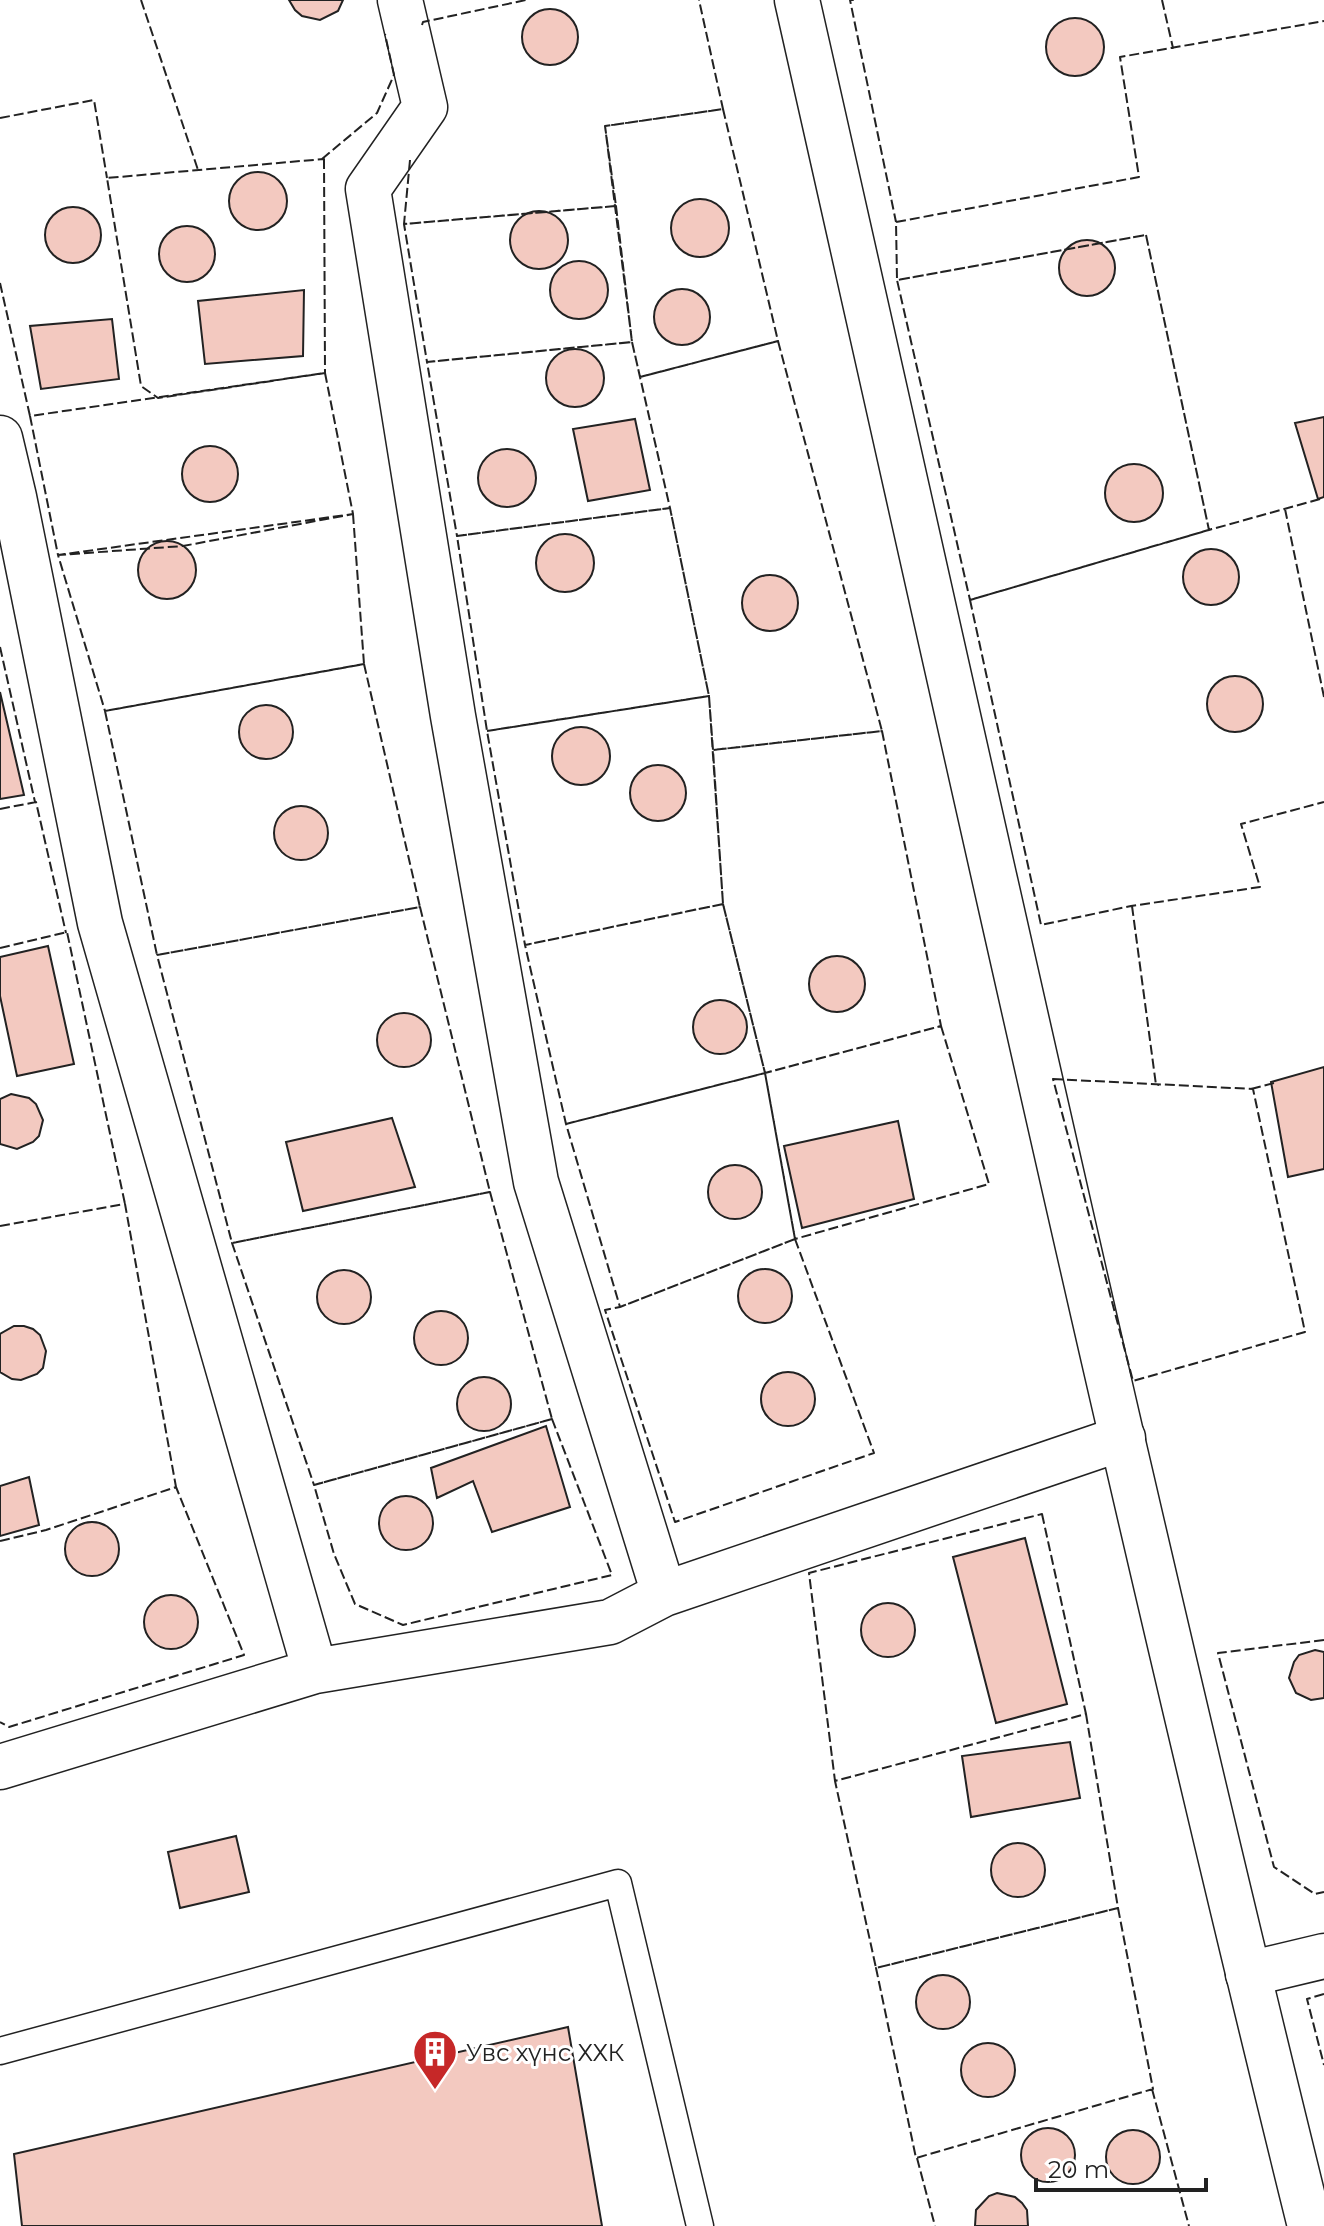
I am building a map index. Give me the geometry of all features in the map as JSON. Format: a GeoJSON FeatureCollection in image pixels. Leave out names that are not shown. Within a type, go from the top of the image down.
{"type":"FeatureCollection","features":[{"type":"Feature","properties":{"kind":"street"},"geometry":{"type":"LineString","coordinates":[[400,0],[425,107],[368,189],[453,716],[536,1182],[664,1594]]}},
{"type":"Feature","properties":{"kind":"street"},"geometry":{"type":"LineString","coordinates":[[797,0],[1123,1438],[1310,2226]]}},
{"type":"Feature","properties":{"kind":"street"},"geometry":{"type":"LineString","coordinates":[[0,438],[18,512],[100,923],[315,1671]]}},
{"type":"Feature","properties":{"kind":"street"},"geometry":{"type":"LineString","coordinates":[[0,1767],[315,1671],[610,1622],[664,1594],[1123,1438]]}},
{"type":"Feature","properties":{"kind":"street"},"geometry":{"type":"LineString","coordinates":[[1248,1974],[1324,1956]]}},
{"type":"Feature","properties":{"kind":"lane"},"geometry":{"type":"LineString","coordinates":[[0,2051],[618,1883],[700,2226]]}},
{"type":"Feature","properties":{"kind":"building"},"geometry":{"type":"Polygon","coordinates":[[[289,0],[343,0],[338,11],[320,20],[302,16],[289,0]]]}},
{"type":"Feature","properties":{"kind":"building"},"geometry":{"type":"Polygon","coordinates":[[[550,9],[570,17],[578,37],[570,57],[550,65],[530,57],[522,37],[530,17],[550,9]]]}},
{"type":"Feature","properties":{"kind":"building"},"geometry":{"type":"Polygon","coordinates":[[[1075,18],[1095,27],[1104,47],[1095,67],[1075,76],[1055,67],[1046,47],[1055,27],[1075,18]]]}},
{"type":"Feature","properties":{"kind":"building"},"geometry":{"type":"Polygon","coordinates":[[[258,172],[278,181],[287,201],[278,221],[258,230],[238,221],[229,201],[238,181],[258,172]]]}},
{"type":"Feature","properties":{"kind":"building"},"geometry":{"type":"Polygon","coordinates":[[[700,199],[720,208],[729,228],[720,248],[700,257],[680,248],[671,228],[680,208],[700,199]]]}},
{"type":"Feature","properties":{"kind":"building"},"geometry":{"type":"Polygon","coordinates":[[[73,207],[93,215],[101,235],[93,255],[73,263],[53,255],[45,235],[53,215],[73,207]]]}},
{"type":"Feature","properties":{"kind":"building"},"geometry":{"type":"Polygon","coordinates":[[[539,211],[559,220],[568,240],[559,260],[539,269],[519,260],[510,240],[519,220],[539,211]]]}},
{"type":"Feature","properties":{"kind":"building"},"geometry":{"type":"Polygon","coordinates":[[[187,226],[207,234],[215,254],[207,274],[187,282],[167,274],[159,254],[167,234],[187,226]]]}},
{"type":"Feature","properties":{"kind":"building"},"geometry":{"type":"Polygon","coordinates":[[[1087,240],[1107,248],[1115,268],[1107,288],[1087,296],[1067,288],[1059,268],[1067,248],[1087,240]]]}},
{"type":"Feature","properties":{"kind":"building"},"geometry":{"type":"Polygon","coordinates":[[[579,261],[599,270],[608,290],[599,310],[579,319],[559,310],[550,290],[559,270],[579,261]]]}},
{"type":"Feature","properties":{"kind":"building"},"geometry":{"type":"Polygon","coordinates":[[[682,289],[702,297],[710,317],[702,337],[682,345],[662,337],[654,317],[662,297],[682,289]]]}},
{"type":"Feature","properties":{"kind":"building"},"geometry":{"type":"Polygon","coordinates":[[[304,290],[303,356],[205,364],[198,301],[304,290]]]}},
{"type":"Feature","properties":{"kind":"building"},"geometry":{"type":"Polygon","coordinates":[[[112,319],[119,379],[41,389],[30,326],[112,319]]]}},
{"type":"Feature","properties":{"kind":"building"},"geometry":{"type":"Polygon","coordinates":[[[575,349],[595,358],[604,378],[595,398],[575,407],[555,398],[546,378],[555,358],[575,349]]]}},
{"type":"Feature","properties":{"kind":"building"},"geometry":{"type":"Polygon","coordinates":[[[1324,417],[1324,497],[1318,499],[1295,423],[1324,417]]]}},
{"type":"Feature","properties":{"kind":"building"},"geometry":{"type":"Polygon","coordinates":[[[635,419],[650,490],[588,501],[573,429],[635,419]]]}},
{"type":"Feature","properties":{"kind":"building"},"geometry":{"type":"Polygon","coordinates":[[[210,446],[230,454],[238,474],[230,494],[210,502],[190,494],[182,474],[190,454],[210,446]]]}},
{"type":"Feature","properties":{"kind":"building"},"geometry":{"type":"Polygon","coordinates":[[[507,449],[527,458],[536,478],[527,498],[507,507],[487,498],[478,478],[487,458],[507,449]]]}},
{"type":"Feature","properties":{"kind":"building"},"geometry":{"type":"Polygon","coordinates":[[[1134,464],[1154,473],[1163,493],[1154,513],[1134,522],[1114,513],[1105,493],[1114,473],[1134,464]]]}},
{"type":"Feature","properties":{"kind":"building"},"geometry":{"type":"Polygon","coordinates":[[[565,534],[585,543],[594,563],[585,583],[565,592],[545,583],[536,563],[545,543],[565,534]]]}},
{"type":"Feature","properties":{"kind":"building"},"geometry":{"type":"Polygon","coordinates":[[[167,541],[187,550],[196,570],[187,590],[167,599],[147,590],[138,570],[147,550],[167,541]]]}},
{"type":"Feature","properties":{"kind":"building"},"geometry":{"type":"Polygon","coordinates":[[[1211,549],[1231,557],[1239,577],[1231,597],[1211,605],[1191,597],[1183,577],[1191,557],[1211,549]]]}},
{"type":"Feature","properties":{"kind":"building"},"geometry":{"type":"Polygon","coordinates":[[[770,575],[790,583],[798,603],[790,623],[770,631],[750,623],[742,603],[750,583],[770,575]]]}},
{"type":"Feature","properties":{"kind":"building"},"geometry":{"type":"Polygon","coordinates":[[[1235,676],[1255,684],[1263,704],[1255,724],[1235,732],[1215,724],[1207,704],[1215,684],[1235,676]]]}},
{"type":"Feature","properties":{"kind":"building"},"geometry":{"type":"Polygon","coordinates":[[[0,692],[24,795],[0,799],[0,692]]]}},
{"type":"Feature","properties":{"kind":"building"},"geometry":{"type":"Polygon","coordinates":[[[266,705],[285,713],[293,732],[285,751],[266,759],[247,751],[239,732],[247,713],[266,705]]]}},
{"type":"Feature","properties":{"kind":"building"},"geometry":{"type":"Polygon","coordinates":[[[581,727],[601,736],[610,756],[601,776],[581,785],[561,776],[552,756],[561,736],[581,727]]]}},
{"type":"Feature","properties":{"kind":"building"},"geometry":{"type":"Polygon","coordinates":[[[658,765],[678,773],[686,793],[678,813],[658,821],[638,813],[630,793],[638,773],[658,765]]]}},
{"type":"Feature","properties":{"kind":"building"},"geometry":{"type":"Polygon","coordinates":[[[301,806],[320,814],[328,833],[320,852],[301,860],[282,852],[274,833],[282,814],[301,806]]]}},
{"type":"Feature","properties":{"kind":"building"},"geometry":{"type":"Polygon","coordinates":[[[48,946],[74,1064],[17,1076],[0,996],[0,957],[48,946]]]}},
{"type":"Feature","properties":{"kind":"building"},"geometry":{"type":"Polygon","coordinates":[[[837,956],[857,964],[865,984],[857,1004],[837,1012],[817,1004],[809,984],[817,964],[837,956]]]}},
{"type":"Feature","properties":{"kind":"building"},"geometry":{"type":"Polygon","coordinates":[[[720,1000],[739,1008],[747,1027],[739,1046],[720,1054],[701,1046],[693,1027],[701,1008],[720,1000]]]}},
{"type":"Feature","properties":{"kind":"building"},"geometry":{"type":"Polygon","coordinates":[[[404,1013],[423,1021],[431,1040],[423,1059],[404,1067],[385,1059],[377,1040],[385,1021],[404,1013]]]}},
{"type":"Feature","properties":{"kind":"building"},"geometry":{"type":"Polygon","coordinates":[[[1324,1067],[1324,1169],[1288,1177],[1271,1082],[1324,1067]]]}},
{"type":"Feature","properties":{"kind":"building"},"geometry":{"type":"Polygon","coordinates":[[[11,1094],[29,1098],[36,1104],[43,1120],[39,1136],[17,1149],[0,1144],[0,1099],[11,1094]]]}},
{"type":"Feature","properties":{"kind":"building"},"geometry":{"type":"Polygon","coordinates":[[[392,1118],[415,1187],[303,1211],[286,1142],[392,1118]]]}},
{"type":"Feature","properties":{"kind":"building"},"geometry":{"type":"Polygon","coordinates":[[[898,1121],[914,1199],[802,1228],[784,1146],[898,1121]]]}},
{"type":"Feature","properties":{"kind":"building"},"geometry":{"type":"Polygon","coordinates":[[[735,1165],[754,1173],[762,1192],[754,1211],[735,1219],[716,1211],[708,1192],[716,1173],[735,1165]]]}},
{"type":"Feature","properties":{"kind":"building"},"geometry":{"type":"Polygon","coordinates":[[[765,1269],[784,1277],[792,1296],[784,1315],[765,1323],[746,1315],[738,1296],[746,1277],[765,1269]]]}},
{"type":"Feature","properties":{"kind":"building"},"geometry":{"type":"Polygon","coordinates":[[[344,1270],[363,1278],[371,1297],[363,1316],[344,1324],[325,1316],[317,1297],[325,1278],[344,1270]]]}},
{"type":"Feature","properties":{"kind":"building"},"geometry":{"type":"Polygon","coordinates":[[[441,1311],[460,1319],[468,1338],[460,1357],[441,1365],[422,1357],[414,1338],[422,1319],[441,1311]]]}},
{"type":"Feature","properties":{"kind":"building"},"geometry":{"type":"Polygon","coordinates":[[[14,1326],[33,1329],[40,1335],[46,1351],[43,1368],[21,1380],[0,1372],[0,1334],[14,1326]]]}},
{"type":"Feature","properties":{"kind":"building"},"geometry":{"type":"Polygon","coordinates":[[[788,1372],[807,1380],[815,1399],[807,1418],[788,1426],[769,1418],[761,1399],[769,1380],[788,1372]]]}},
{"type":"Feature","properties":{"kind":"building"},"geometry":{"type":"Polygon","coordinates":[[[484,1377],[503,1385],[511,1404],[503,1423],[484,1431],[465,1423],[457,1404],[465,1385],[484,1377]]]}},
{"type":"Feature","properties":{"kind":"building"},"geometry":{"type":"Polygon","coordinates":[[[546,1426],[570,1507],[492,1532],[473,1481],[437,1498],[431,1468],[546,1426]]]}},
{"type":"Feature","properties":{"kind":"building"},"geometry":{"type":"Polygon","coordinates":[[[29,1477],[39,1525],[0,1536],[0,1486],[29,1477]]]}},
{"type":"Feature","properties":{"kind":"building"},"geometry":{"type":"Polygon","coordinates":[[[406,1496],[425,1504],[433,1523],[425,1542],[406,1550],[387,1542],[379,1523],[387,1504],[406,1496]]]}},
{"type":"Feature","properties":{"kind":"building"},"geometry":{"type":"Polygon","coordinates":[[[92,1522],[111,1530],[119,1549],[111,1568],[92,1576],[73,1568],[65,1549],[73,1530],[92,1522]]]}},
{"type":"Feature","properties":{"kind":"building"},"geometry":{"type":"Polygon","coordinates":[[[1025,1538],[1067,1704],[996,1723],[953,1557],[1025,1538]]]}},
{"type":"Feature","properties":{"kind":"building"},"geometry":{"type":"Polygon","coordinates":[[[171,1595],[190,1603],[198,1622],[190,1641],[171,1649],[152,1641],[144,1622],[152,1603],[171,1595]]]}},
{"type":"Feature","properties":{"kind":"building"},"geometry":{"type":"Polygon","coordinates":[[[888,1603],[907,1611],[915,1630],[907,1649],[888,1657],[869,1649],[861,1630],[869,1611],[888,1603]]]}},
{"type":"Feature","properties":{"kind":"building"},"geometry":{"type":"Polygon","coordinates":[[[1315,1650],[1324,1652],[1324,1698],[1311,1700],[1296,1693],[1289,1678],[1299,1655],[1315,1650]]]}},
{"type":"Feature","properties":{"kind":"building"},"geometry":{"type":"Polygon","coordinates":[[[1070,1742],[1080,1798],[971,1817],[962,1756],[1070,1742]]]}},
{"type":"Feature","properties":{"kind":"building"},"geometry":{"type":"Polygon","coordinates":[[[236,1836],[249,1892],[180,1908],[168,1852],[236,1836]]]}},
{"type":"Feature","properties":{"kind":"building"},"geometry":{"type":"Polygon","coordinates":[[[1018,1843],[1037,1851],[1045,1870],[1037,1889],[1018,1897],[999,1889],[991,1870],[999,1851],[1018,1843]]]}},
{"type":"Feature","properties":{"kind":"building"},"geometry":{"type":"Polygon","coordinates":[[[943,1975],[962,1983],[970,2002],[962,2021],[943,2029],[924,2021],[916,2002],[924,1983],[943,1975]]]}},
{"type":"Feature","properties":{"kind":"building","name":"Увс хүнс ХХК"},"geometry":{"type":"Polygon","coordinates":[[[568,2027],[602,2226],[22,2226],[14,2154],[568,2027]]]}},
{"type":"Feature","properties":{"kind":"building"},"geometry":{"type":"Polygon","coordinates":[[[988,2043],[1007,2051],[1015,2070],[1007,2089],[988,2097],[969,2089],[961,2070],[969,2051],[988,2043]]]}},
{"type":"Feature","properties":{"kind":"building"},"geometry":{"type":"Polygon","coordinates":[[[1048,2128],[1067,2136],[1075,2155],[1067,2174],[1048,2182],[1029,2174],[1021,2155],[1029,2136],[1048,2128]]]}},
{"type":"Feature","properties":{"kind":"building"},"geometry":{"type":"Polygon","coordinates":[[[1133,2130],[1152,2138],[1160,2157],[1152,2176],[1133,2184],[1114,2176],[1106,2157],[1114,2138],[1133,2130]]]}},
{"type":"Feature","properties":{"kind":"building"},"geometry":{"type":"Polygon","coordinates":[[[997,2193],[1015,2197],[1022,2203],[1027,2210],[1028,2226],[975,2226],[976,2210],[989,2196],[997,2193]]]}},
{"type":"Feature","properties":{"kind":"fence"},"geometry":{"type":"LineString","coordinates":[[141,0],[198,170]]}},
{"type":"Feature","properties":{"kind":"fence"},"geometry":{"type":"LineString","coordinates":[[422,25],[423,22],[526,0]]}},
{"type":"Feature","properties":{"kind":"fence"},"geometry":{"type":"LineString","coordinates":[[410,160],[404,224],[616,206],[605,126],[723,109],[699,0]]}},
{"type":"Feature","properties":{"kind":"fence"},"geometry":{"type":"LineString","coordinates":[[850,0],[853,0],[850,0],[896,222]]}},
{"type":"Feature","properties":{"kind":"fence"},"geometry":{"type":"LineString","coordinates":[[1162,0],[1171,48]]}},
{"type":"Feature","properties":{"kind":"fence"},"geometry":{"type":"LineString","coordinates":[[1320,499],[1209,530],[1146,235],[897,280],[896,222],[1139,177],[1120,57],[1324,21]]}},
{"type":"Feature","properties":{"kind":"fence"},"geometry":{"type":"LineString","coordinates":[[322,159],[377,113],[394,75],[385,34]]}},
{"type":"Feature","properties":{"kind":"fence"},"geometry":{"type":"LineString","coordinates":[[0,118],[94,100],[107,178]]}},
{"type":"Feature","properties":{"kind":"fence"},"geometry":{"type":"LineString","coordinates":[[723,109],[778,341],[640,377],[632,342],[605,126],[723,109]]}},
{"type":"Feature","properties":{"kind":"fence"},"geometry":{"type":"LineString","coordinates":[[324,159],[325,373],[158,398],[141,386],[107,178],[324,159]]}},
{"type":"Feature","properties":{"kind":"fence"},"geometry":{"type":"LineString","coordinates":[[616,206],[632,342],[427,362],[404,224],[616,206]]}},
{"type":"Feature","properties":{"kind":"fence"},"geometry":{"type":"LineString","coordinates":[[1146,235],[1209,530],[970,600],[897,280],[1146,235]]}},
{"type":"Feature","properties":{"kind":"fence"},"geometry":{"type":"LineString","coordinates":[[0,283],[30,416]]}},
{"type":"Feature","properties":{"kind":"fence"},"geometry":{"type":"LineString","coordinates":[[778,341],[882,731],[713,750],[709,696],[640,377],[778,341]]}},
{"type":"Feature","properties":{"kind":"fence"},"geometry":{"type":"LineString","coordinates":[[632,342],[670,508],[457,536],[427,362],[632,342]]}},
{"type":"Feature","properties":{"kind":"fence"},"geometry":{"type":"LineString","coordinates":[[325,373],[353,514],[183,546],[58,555],[30,416],[325,373]]}},
{"type":"Feature","properties":{"kind":"fence"},"geometry":{"type":"LineString","coordinates":[[487,731],[709,696],[670,508],[457,536],[487,731],[525,945],[723,904],[709,696],[487,731]]}},
{"type":"Feature","properties":{"kind":"fence"},"geometry":{"type":"LineString","coordinates":[[1285,509],[1324,697]]}},
{"type":"Feature","properties":{"kind":"fence"},"geometry":{"type":"LineString","coordinates":[[353,514],[364,664],[105,711],[58,555],[353,514]]}},
{"type":"Feature","properties":{"kind":"fence"},"geometry":{"type":"LineString","coordinates":[[1212,529],[970,600],[1041,925],[1131,906],[1260,887],[1241,824],[1324,802]]}},
{"type":"Feature","properties":{"kind":"fence"},"geometry":{"type":"LineString","coordinates":[[0,647],[35,802]]}},
{"type":"Feature","properties":{"kind":"fence"},"geometry":{"type":"LineString","coordinates":[[364,664],[420,907],[157,955],[105,711],[364,664]]}},
{"type":"Feature","properties":{"kind":"fence"},"geometry":{"type":"LineString","coordinates":[[882,731],[941,1026],[765,1073],[723,904],[713,750],[882,731]]}},
{"type":"Feature","properties":{"kind":"fence"},"geometry":{"type":"LineString","coordinates":[[0,809],[36,802],[66,933]]}},
{"type":"Feature","properties":{"kind":"fence"},"geometry":{"type":"LineString","coordinates":[[723,904],[765,1073],[566,1124],[525,945],[723,904]]}},
{"type":"Feature","properties":{"kind":"fence"},"geometry":{"type":"LineString","coordinates":[[1132,906],[1156,1085],[1159,1085]]}},
{"type":"Feature","properties":{"kind":"fence"},"geometry":{"type":"LineString","coordinates":[[420,907],[490,1192],[232,1243],[157,955],[420,907]]}},
{"type":"Feature","properties":{"kind":"fence"},"geometry":{"type":"LineString","coordinates":[[0,948],[67,932],[125,1204],[122,1204]]}},
{"type":"Feature","properties":{"kind":"fence"},"geometry":{"type":"LineString","coordinates":[[941,1026],[989,1184],[795,1239],[765,1073],[941,1026]]}},
{"type":"Feature","properties":{"kind":"fence"},"geometry":{"type":"LineString","coordinates":[[765,1073],[795,1239],[620,1307],[566,1124],[765,1073]]}},
{"type":"Feature","properties":{"kind":"fence"},"geometry":{"type":"LineString","coordinates":[[1053,1079],[1253,1089],[1305,1332],[1133,1381],[1053,1079]]}},
{"type":"Feature","properties":{"kind":"fence"},"geometry":{"type":"LineString","coordinates":[[1251,1089],[1274,1083]]}},
{"type":"Feature","properties":{"kind":"fence"},"geometry":{"type":"LineString","coordinates":[[490,1192],[552,1419],[314,1485],[232,1243],[490,1192]]}},
{"type":"Feature","properties":{"kind":"fence"},"geometry":{"type":"LineString","coordinates":[[0,1226],[125,1204],[176,1487]]}},
{"type":"Feature","properties":{"kind":"fence"},"geometry":{"type":"LineString","coordinates":[[795,1239],[874,1453],[675,1522],[605,1310],[620,1307],[795,1239]]}},
{"type":"Feature","properties":{"kind":"fence"},"geometry":{"type":"LineString","coordinates":[[552,1419],[612,1575],[403,1625],[355,1604],[334,1554],[314,1485],[552,1419]]}},
{"type":"Feature","properties":{"kind":"fence"},"geometry":{"type":"LineString","coordinates":[[0,1541],[46,1530],[176,1487],[244,1655],[9,1727],[0,1722]]}},
{"type":"Feature","properties":{"kind":"fence"},"geometry":{"type":"LineString","coordinates":[[1042,1514],[1086,1714],[835,1781],[809,1573],[1042,1514]]}},
{"type":"Feature","properties":{"kind":"fence"},"geometry":{"type":"LineString","coordinates":[[1324,1640],[1218,1653],[1274,1867],[1315,1894],[1324,1892]]}},
{"type":"Feature","properties":{"kind":"fence"},"geometry":{"type":"LineString","coordinates":[[1086,1714],[1118,1908],[876,1968],[835,1781],[1086,1714]]}},
{"type":"Feature","properties":{"kind":"fence"},"geometry":{"type":"LineString","coordinates":[[1118,1908],[1153,2089],[916,2158],[876,1968],[1118,1908]]}},
{"type":"Feature","properties":{"kind":"fence"},"geometry":{"type":"LineString","coordinates":[[1324,1994],[1307,1999],[1324,2065]]}},
{"type":"Feature","properties":{"kind":"fence"},"geometry":{"type":"LineString","coordinates":[[1152,2089],[1189,2226]]}},
{"type":"Feature","properties":{"kind":"fence"},"geometry":{"type":"LineString","coordinates":[[917,2158],[935,2226]]}},
{"type":"Feature","properties":{"kind":"place","name":"Увс хүнс ХХК"},"geometry":{"type":"Point","coordinates":[435,2091]}}]}
